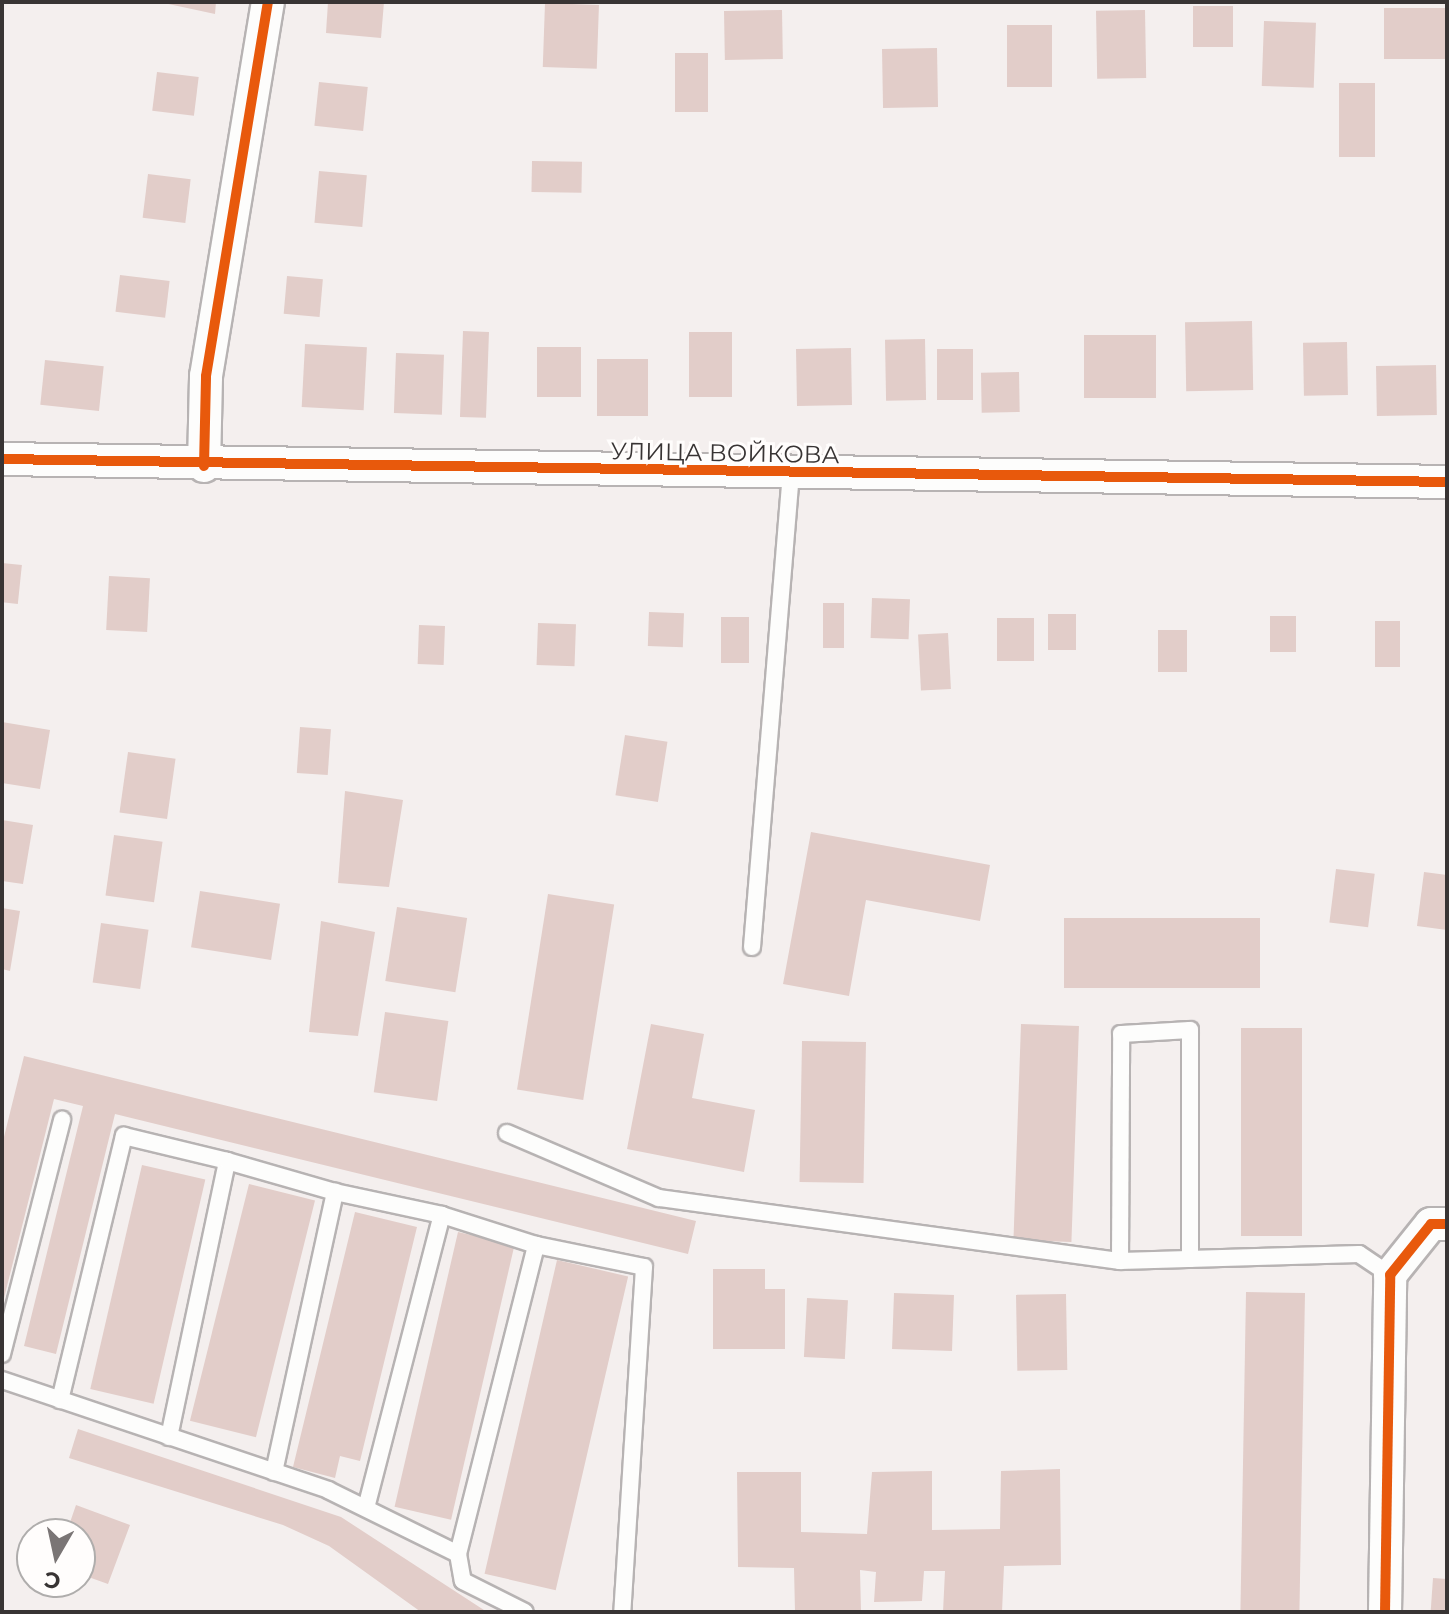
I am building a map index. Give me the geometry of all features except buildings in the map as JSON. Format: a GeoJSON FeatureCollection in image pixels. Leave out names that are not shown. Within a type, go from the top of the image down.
{"type":"FeatureCollection","features":[{"type":"Feature","properties":{"kind":"street"},"geometry":{"type":"LineString","coordinates":[[204,466],[206,376],[268,2]]}},
{"type":"Feature","properties":{"kind":"street","name":"УЛИЦА ВОЙКОВА"},"geometry":{"type":"LineString","coordinates":[[2,459],[204,466],[1447,482]]}},
{"type":"Feature","properties":{"kind":"street"},"geometry":{"type":"LineString","coordinates":[[1385,1612],[1390,1275],[1431,1224],[1447,1224]]}},
{"type":"Feature","properties":{"kind":"lane"},"geometry":{"type":"LineString","coordinates":[[752,947],[791,474]]}},
{"type":"Feature","properties":{"kind":"lane"},"geometry":{"type":"LineString","coordinates":[[1120,1261],[1121,1034],[1190,1030],[1190,1259]]}},
{"type":"Feature","properties":{"kind":"lane"},"geometry":{"type":"LineString","coordinates":[[2,1354],[62,1120]]}},
{"type":"Feature","properties":{"kind":"lane"},"geometry":{"type":"LineString","coordinates":[[507,1133],[659,1198],[1120,1261],[1359,1254],[1390,1275]]}},
{"type":"Feature","properties":{"kind":"lane"},"geometry":{"type":"LineString","coordinates":[[60,1400],[124,1136],[335,1192],[442,1215],[536,1245],[644,1267],[622,1612]]}},
{"type":"Feature","properties":{"kind":"lane"},"geometry":{"type":"LineString","coordinates":[[169,1437],[227,1161]]}},
{"type":"Feature","properties":{"kind":"lane"},"geometry":{"type":"LineString","coordinates":[[274,1472],[335,1192]]}},
{"type":"Feature","properties":{"kind":"lane"},"geometry":{"type":"LineString","coordinates":[[366,1508],[442,1215]]}},
{"type":"Feature","properties":{"kind":"lane"},"geometry":{"type":"LineString","coordinates":[[525,1612],[463,1581],[458,1554],[536,1245]]}},
{"type":"Feature","properties":{"kind":"lane"},"geometry":{"type":"LineString","coordinates":[[2,1380],[274,1472],[366,1508],[458,1554]]}},
{"type":"Feature","properties":{"kind":"cycle path"},"geometry":{"type":"LineString","coordinates":[[204,466],[206,376],[268,2]]}},
{"type":"Feature","properties":{"kind":"cycle path"},"geometry":{"type":"LineString","coordinates":[[2,459],[1447,482]]}},
{"type":"Feature","properties":{"kind":"cycle path"},"geometry":{"type":"LineString","coordinates":[[1385,1612],[1390,1275],[1431,1224],[1447,1224]]}}]}
